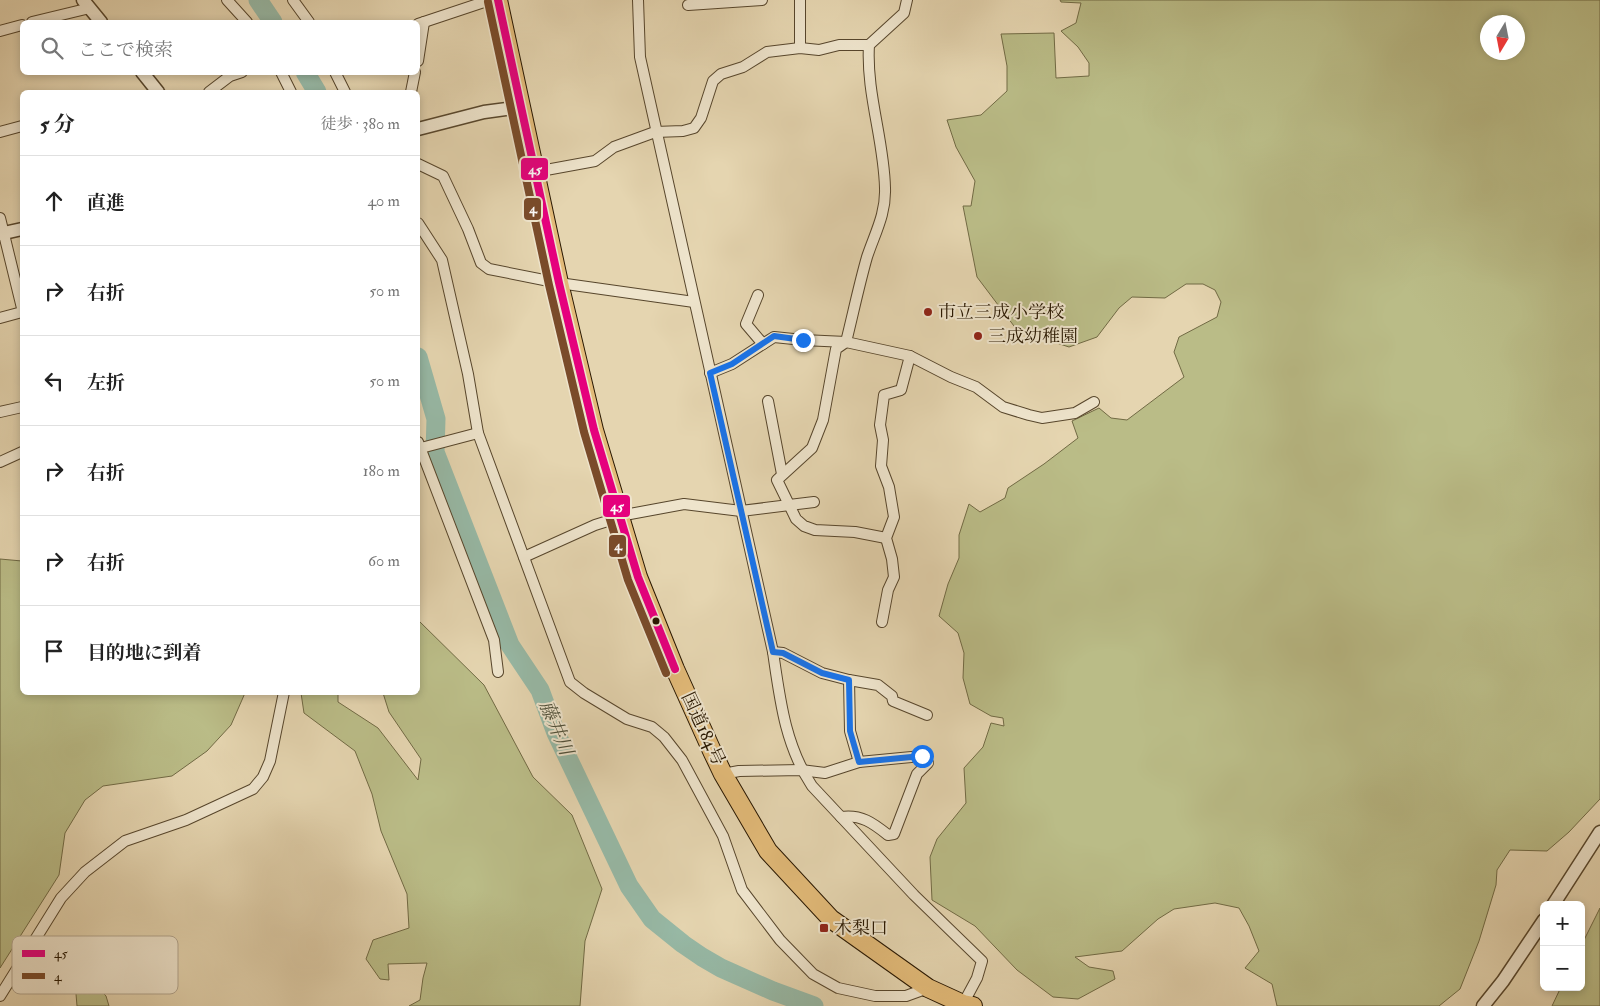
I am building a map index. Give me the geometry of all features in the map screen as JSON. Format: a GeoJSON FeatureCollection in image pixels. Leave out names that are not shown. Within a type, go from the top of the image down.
{"type":"FeatureCollection","features":[{"type":"Feature","properties":{"kind":"highway","name":"国道184号"},"geometry":{"type":"LineString","coordinates":[[498,0],[559,282],[594,430],[638,577],[675,669],[723,774],[768,851],[831,919],[928,988],[968,1005]]}},
{"type":"Feature","properties":{"kind":"street"},"geometry":{"type":"LineString","coordinates":[[227,0],[245,20]]}},
{"type":"Feature","properties":{"kind":"street"},"geometry":{"type":"LineString","coordinates":[[293,0],[308,20]]}},
{"type":"Feature","properties":{"kind":"street"},"geometry":{"type":"LineString","coordinates":[[421,23],[490,0]]}},
{"type":"Feature","properties":{"kind":"street"},"geometry":{"type":"LineString","coordinates":[[638,0],[640,57],[773,652],[790,743],[801,770],[812,786],[914,895],[982,961],[968,1005]]}},
{"type":"Feature","properties":{"kind":"street"},"geometry":{"type":"LineString","coordinates":[[688,5],[762,0]]}},
{"type":"Feature","properties":{"kind":"street"},"geometry":{"type":"LineString","coordinates":[[800,0],[800,48]]}},
{"type":"Feature","properties":{"kind":"street"},"geometry":{"type":"LineString","coordinates":[[535,172],[595,161],[614,147],[656,132],[683,131],[694,128],[701,118],[713,80],[721,74],[743,67],[767,52],[800,48],[819,50],[840,46],[869,45],[898,20],[904,12],[907,0]]}},
{"type":"Feature","properties":{"kind":"street"},"geometry":{"type":"LineString","coordinates":[[38,20],[86,4],[99,20]]}},
{"type":"Feature","properties":{"kind":"street"},"geometry":{"type":"LineString","coordinates":[[0,30],[20,25]]}},
{"type":"Feature","properties":{"kind":"street"},"geometry":{"type":"LineString","coordinates":[[869,45],[868,62],[882,150],[885,187],[884,206],[879,229],[868,256],[846,342],[836,349],[823,420],[812,448],[777,480],[796,519],[804,526],[815,530],[855,532],[886,538]]}},
{"type":"Feature","properties":{"kind":"street"},"geometry":{"type":"LineString","coordinates":[[144,75],[156,90]]}},
{"type":"Feature","properties":{"kind":"street"},"geometry":{"type":"LineString","coordinates":[[212,90],[233,75]]}},
{"type":"Feature","properties":{"kind":"street"},"geometry":{"type":"LineString","coordinates":[[282,75],[290,90]]}},
{"type":"Feature","properties":{"kind":"street"},"geometry":{"type":"LineString","coordinates":[[336,75],[344,90]]}},
{"type":"Feature","properties":{"kind":"street"},"geometry":{"type":"LineString","coordinates":[[411,90],[414,75]]}},
{"type":"Feature","properties":{"kind":"street"},"geometry":{"type":"LineString","coordinates":[[420,128],[484,112],[521,107]]}},
{"type":"Feature","properties":{"kind":"street"},"geometry":{"type":"LineString","coordinates":[[0,132],[20,127]]}},
{"type":"Feature","properties":{"kind":"street"},"geometry":{"type":"LineString","coordinates":[[420,165],[443,176],[468,228],[481,264],[489,269],[559,282],[694,302]]}},
{"type":"Feature","properties":{"kind":"street"},"geometry":{"type":"LineString","coordinates":[[0,218],[2,234],[20,301]]}},
{"type":"Feature","properties":{"kind":"street"},"geometry":{"type":"LineString","coordinates":[[420,226],[442,260],[468,374],[478,433],[570,682],[584,693],[627,719],[652,727],[664,737],[686,767],[723,836],[742,890],[780,940],[813,974],[838,988],[875,996],[906,996],[928,988]]}},
{"type":"Feature","properties":{"kind":"street"},"geometry":{"type":"LineString","coordinates":[[2,234],[20,229]]}},
{"type":"Feature","properties":{"kind":"street"},"geometry":{"type":"LineString","coordinates":[[758,296],[746,324],[763,344]]}},
{"type":"Feature","properties":{"kind":"street"},"geometry":{"type":"LineString","coordinates":[[0,318],[20,313]]}},
{"type":"Feature","properties":{"kind":"street"},"geometry":{"type":"LineString","coordinates":[[710,373],[732,364],[774,336],[803,340],[846,342],[910,356],[951,378],[976,387],[1003,407],[1029,416],[1042,418],[1075,413],[1094,402]]}},
{"type":"Feature","properties":{"kind":"street"},"geometry":{"type":"LineString","coordinates":[[882,622],[888,590],[894,577],[892,559],[886,538],[894,518],[889,487],[881,466],[883,440],[880,425],[884,395],[901,390],[910,356]]}},
{"type":"Feature","properties":{"kind":"street"},"geometry":{"type":"LineString","coordinates":[[768,401],[782,474]]}},
{"type":"Feature","properties":{"kind":"street"},"geometry":{"type":"LineString","coordinates":[[0,412],[20,407]]}},
{"type":"Feature","properties":{"kind":"street"},"geometry":{"type":"LineString","coordinates":[[478,433],[421,445],[494,640],[498,672]]}},
{"type":"Feature","properties":{"kind":"street"},"geometry":{"type":"LineString","coordinates":[[0,462],[20,453]]}},
{"type":"Feature","properties":{"kind":"street"},"geometry":{"type":"LineString","coordinates":[[524,557],[595,525],[630,514],[684,504],[741,511],[814,502]]}},
{"type":"Feature","properties":{"kind":"street"},"geometry":{"type":"LineString","coordinates":[[773,652],[783,653],[822,673],[878,685],[892,696],[893,701],[928,715]]}},
{"type":"Feature","properties":{"kind":"street"},"geometry":{"type":"LineString","coordinates":[[849,680],[850,731],[859,762]]}},
{"type":"Feature","properties":{"kind":"street"},"geometry":{"type":"LineString","coordinates":[[37,936],[61,898],[85,872],[126,841],[186,820],[253,789],[264,777],[270,761],[283,695]]}},
{"type":"Feature","properties":{"kind":"street"},"geometry":{"type":"LineString","coordinates":[[723,774],[739,771],[801,770],[824,773],[859,762],[922,756],[928,763],[917,774],[894,834],[888,835],[874,824],[853,816],[841,817]]}},
{"type":"Feature","properties":{"kind":"street"},"geometry":{"type":"LineString","coordinates":[[1556,901],[1600,832]]}},
{"type":"Feature","properties":{"kind":"street"},"geometry":{"type":"LineString","coordinates":[[1483,1006],[1503,981],[1540,926]]}},
{"type":"Feature","properties":{"kind":"street"},"geometry":{"type":"LineString","coordinates":[[0,996],[12,977]]}},
{"type":"Feature","properties":{"kind":"green space"},"geometry":{"type":"Polygon","coordinates":[[[1060,0],[1600,0],[1600,799],[1569,832],[1547,851],[1510,850],[1497,870],[1496,885],[1479,941],[1460,989],[1439,1006],[1277,1006],[1272,984],[1245,968],[1259,951],[1239,908],[1215,903],[1174,909],[1158,919],[1122,951],[1075,957],[1089,967],[1113,971],[1115,979],[1078,999],[1053,997],[1017,970],[975,926],[932,900],[930,857],[937,839],[966,803],[964,768],[983,747],[991,723],[1004,726],[1003,718],[991,716],[970,704],[963,678],[964,653],[958,633],[939,616],[948,584],[959,558],[959,535],[969,504],[980,512],[1005,498],[1008,488],[1078,438],[1072,421],[1099,408],[1111,418],[1127,420],[1184,377],[1174,352],[1179,337],[1217,317],[1221,302],[1215,290],[1203,284],[1186,284],[1165,298],[1132,297],[1119,308],[1097,337],[1069,347],[1017,330],[977,277],[963,206],[971,206],[975,181],[956,147],[947,120],[981,115],[1007,91],[1007,66],[1001,34],[1054,33],[1056,78],[1089,76],[1089,63],[1078,47],[1061,31],[1076,23],[1081,3],[1061,2],[1060,0]]]}},
{"type":"Feature","properties":{"kind":"green space"},"geometry":{"type":"Polygon","coordinates":[[[0,559],[20,561],[20,695],[244,695],[231,725],[207,751],[172,776],[103,786],[85,800],[65,833],[59,875],[20,936],[12,936],[12,949],[0,968],[0,559]]]}},
{"type":"Feature","properties":{"kind":"green space"},"geometry":{"type":"Polygon","coordinates":[[[420,622],[484,685],[533,777],[572,815],[602,889],[585,941],[580,1006],[409,1006],[420,1000],[427,963],[388,964],[389,980],[380,979],[366,959],[373,940],[409,928],[407,894],[381,831],[372,794],[355,751],[304,713],[301,695],[338,695],[338,702],[378,728],[418,780],[421,759],[389,712],[384,695],[420,695],[420,622]]]}},
{"type":"Feature","properties":{"kind":"green space"},"geometry":{"type":"Polygon","coordinates":[[[1600,908],[1600,1006],[1552,1006],[1559,991],[1585,991],[1585,938],[1600,908]]]}},
{"type":"Feature","properties":{"kind":"green space"},"geometry":{"type":"Polygon","coordinates":[[[76,994],[104,994],[109,1006],[77,1006],[76,994]]]}},
{"type":"Feature","properties":{"kind":"waterway","name":"藤井川"},"geometry":{"type":"LineString","coordinates":[[258,0],[272,20]]}},
{"type":"Feature","properties":{"kind":"waterway","name":"藤井川"},"geometry":{"type":"LineString","coordinates":[[307,75],[316,90]]}},
{"type":"Feature","properties":{"kind":"waterway","name":"藤井川"},"geometry":{"type":"LineString","coordinates":[[420,364],[436,419],[435,452],[510,645],[540,690],[556,733],[629,886],[652,919],[702,957],[721,968],[773,991],[814,1006]]}},
{"type":"Feature","properties":{"kind":"transit line","name":"45"},"geometry":{"type":"LineString","coordinates":[[498,0],[559,283],[594,430],[638,577],[675,669]]}},
{"type":"Feature","properties":{"kind":"transit line","name":"4"},"geometry":{"type":"LineString","coordinates":[[488,2],[549,285],[584,432],[628,580],[666,673]]}},
{"type":"Feature","properties":{"kind":"place","name":"市立三成小学校"},"geometry":{"type":"Point","coordinates":[928,312]}},
{"type":"Feature","properties":{"kind":"place","name":"三成幼稚園"},"geometry":{"type":"Point","coordinates":[978,336]}},
{"type":"Feature","properties":{"kind":"place","name":"木梨口"},"geometry":{"type":"Point","coordinates":[824,928]}},
{"type":"Feature","properties":{"kind":"route"},"geometry":{"type":"LineString","coordinates":[[803,340],[774,336],[732,364],[710,373],[773,652],[783,653],[822,673],[849,680],[850,731],[859,762],[922,756]]}}]}
